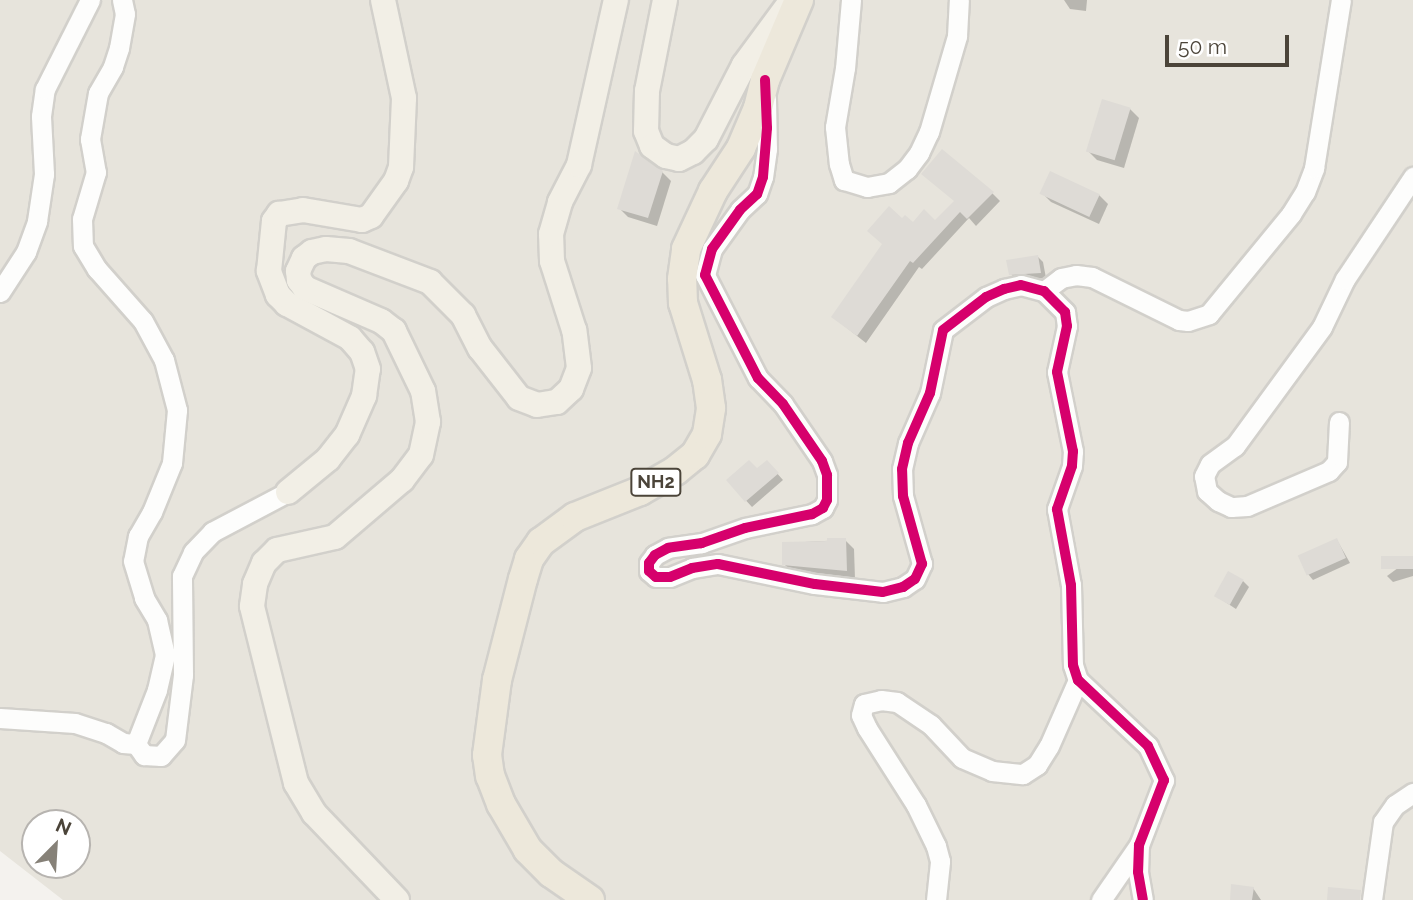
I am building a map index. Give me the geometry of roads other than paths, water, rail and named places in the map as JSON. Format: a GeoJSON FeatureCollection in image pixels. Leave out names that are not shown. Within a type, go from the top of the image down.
{"type":"FeatureCollection","features":[{"type":"Feature","properties":{"kind":"highway","name":"NH2"},"geometry":{"type":"LineString","coordinates":[[590,900],[551,873],[528,850],[501,804],[490,776],[487,755],[497,680],[529,559],[541,542],[575,516],[639,492],[675,471],[695,455],[707,434],[711,408],[707,380],[683,303],[682,279],[686,249],[709,200],[741,148],[758,108],[765,80],[799,0]]}},
{"type":"Feature","properties":{"kind":"main road"},"geometry":{"type":"LineString","coordinates":[[288,492],[327,458],[347,435],[364,396],[368,369],[362,352],[350,338],[287,304],[278,295],[270,271],[274,221],[279,214],[303,210],[362,220],[371,216],[396,181],[401,167],[404,98],[383,0]]}},
{"type":"Feature","properties":{"kind":"main road"},"geometry":{"type":"LineString","coordinates":[[397,900],[314,813],[296,783],[252,606],[255,584],[264,563],[277,550],[335,537],[402,480],[421,455],[428,422],[423,390],[394,331],[381,321],[305,288],[299,280],[298,271],[304,258],[312,252],[326,248],[349,251],[430,282],[463,315],[480,348],[519,398],[537,405],[557,402],[571,389],[579,368],[574,330],[552,261],[551,234],[560,202],[579,164],[616,0]]}},
{"type":"Feature","properties":{"kind":"main road"},"geometry":{"type":"LineString","coordinates":[[665,0],[647,91],[646,131],[653,146],[666,156],[679,159],[693,152],[706,139],[744,65],[792,0]]}},
{"type":"Feature","properties":{"kind":"street"},"geometry":{"type":"LineString","coordinates":[[0,292],[26,252],[37,221],[44,174],[41,116],[45,89],[90,0]]}},
{"type":"Feature","properties":{"kind":"street"},"geometry":{"type":"LineString","coordinates":[[121,0],[125,14],[119,48],[114,67],[98,93],[90,139],[96,172],[82,219],[83,246],[97,269],[143,321],[164,360],[177,410],[172,463],[152,512],[138,536],[133,561],[144,598],[157,620],[165,655],[157,690],[136,744]]}},
{"type":"Feature","properties":{"kind":"street"},"geometry":{"type":"LineString","coordinates":[[850,0],[848,45],[835,127],[839,164],[844,180],[867,187],[890,183],[907,169],[919,153],[929,132],[957,36],[958,0]]}},
{"type":"Feature","properties":{"kind":"street"},"geometry":{"type":"LineString","coordinates":[[1044,291],[1061,278],[1076,275],[1092,277],[1179,320],[1188,321],[1209,314],[1291,214],[1305,192],[1314,168],[1341,0]]}},
{"type":"Feature","properties":{"kind":"street"},"geometry":{"type":"LineString","coordinates":[[765,80],[768,128],[763,177],[757,194],[740,211],[712,249],[705,275],[758,378],[783,404],[822,461],[827,475],[827,500],[822,508],[812,514],[745,528],[702,543],[668,548],[649,562],[649,570],[656,577],[670,577],[692,568],[718,564],[746,567],[815,584],[884,592],[904,587],[915,579],[922,564],[902,496],[902,469],[908,443],[930,393],[943,330],[986,297],[1004,289],[1021,285],[1044,291],[1065,312],[1067,326],[1057,372],[1073,451],[1072,466],[1056,509],[1071,585],[1073,665],[1078,680],[1148,746],[1159,764],[1164,780],[1139,845],[1101,900]]}},
{"type":"Feature","properties":{"kind":"street"},"geometry":{"type":"LineString","coordinates":[[1339,422],[1337,463],[1329,471],[1247,506],[1231,507],[1218,501],[1207,491],[1204,476],[1210,464],[1235,446],[1315,337],[1345,279],[1413,177]]}},
{"type":"Feature","properties":{"kind":"street"},"geometry":{"type":"LineString","coordinates":[[0,718],[75,723],[106,733],[123,743],[136,744],[144,755],[161,756],[175,740],[183,675],[182,576],[193,552],[212,532],[288,492]]}},
{"type":"Feature","properties":{"kind":"street"},"geometry":{"type":"LineString","coordinates":[[936,900],[940,861],[936,845],[916,805],[867,728],[861,715],[864,704],[881,700],[897,702],[931,725],[962,758],[992,771],[1023,774],[1037,765],[1049,746],[1078,680]]}},
{"type":"Feature","properties":{"kind":"street"},"geometry":{"type":"LineString","coordinates":[[1372,900],[1383,822],[1395,805],[1413,793]]}},
{"type":"Feature","properties":{"kind":"street"},"geometry":{"type":"LineString","coordinates":[[1139,845],[1138,872],[1143,900]]}}]}
